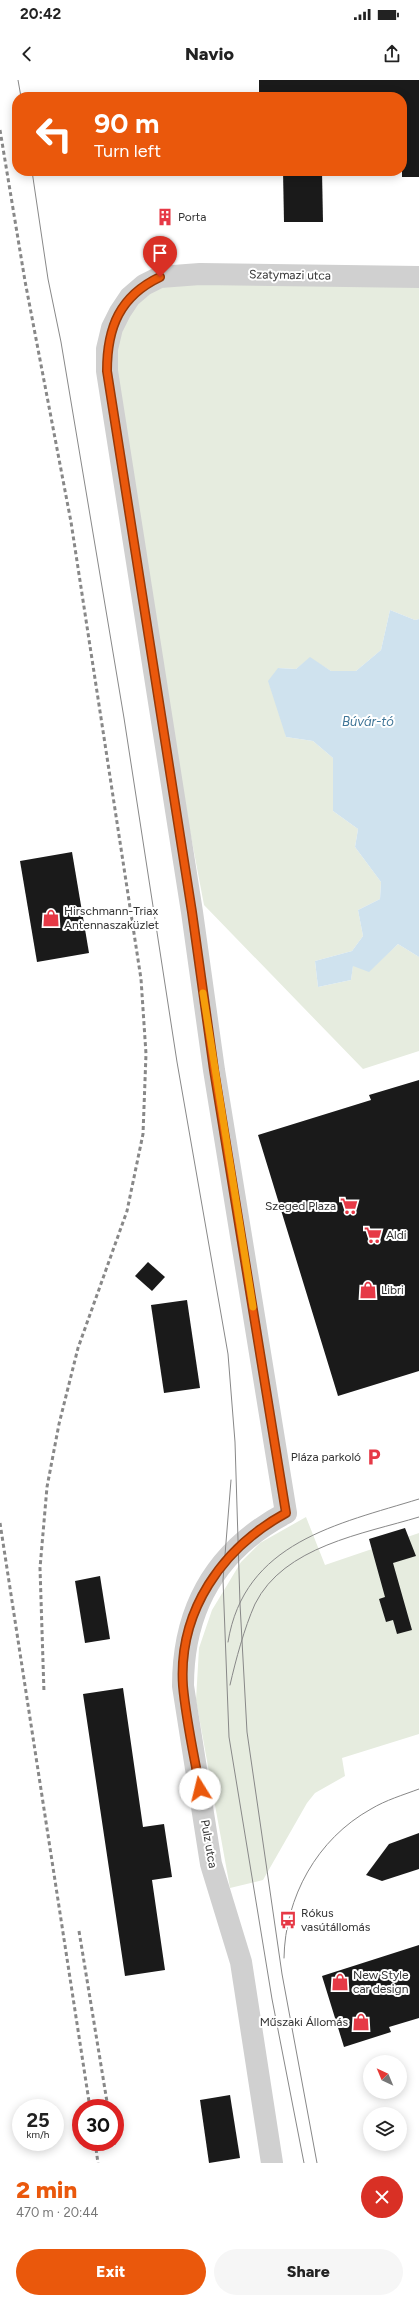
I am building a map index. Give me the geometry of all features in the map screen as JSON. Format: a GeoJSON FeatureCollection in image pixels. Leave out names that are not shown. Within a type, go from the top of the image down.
{"type":"FeatureCollection","features":[{"type":"Feature","properties":{"kind":"street","name":"Szatymazi utca"},"geometry":{"type":"LineString","coordinates":[[286,1513],[214,1070],[192,912],[107,371],[107,349],[112,328],[130,297],[144,285],[160,277],[200,274],[419,277]]}},
{"type":"Feature","properties":{"kind":"street","name":"Pulz utca"},"geometry":{"type":"LineString","coordinates":[[272,2163],[241,1962],[211,1864],[183,1686],[183,1668],[191,1622],[210,1579],[227,1557],[248,1537],[286,1513]]}},
{"type":"Feature","properties":{"kind":"shaded area"},"geometry":{"type":"Polygon","coordinates":[[[160,277],[419,277],[419,619],[415,620],[390,610],[381,650],[356,671],[331,671],[310,658],[296,669],[278,668],[286,737],[313,741],[333,758],[333,811],[358,829],[355,847],[381,882],[380,899],[358,910],[363,936],[352,951],[315,961],[318,987],[351,980],[353,965],[369,971],[398,944],[419,957],[419,1051],[363,1069],[204,905],[125,488],[112,328],[160,277]]]}},
{"type":"Feature","properties":{"kind":"shaded area"},"geometry":{"type":"Polygon","coordinates":[[[306,1517],[325,1565],[419,1533],[419,1734],[342,1758],[345,1776],[315,1793],[307,1803],[263,1880],[230,1888],[196,1700],[199,1648],[212,1610],[241,1562],[260,1543],[306,1517]]]}},
{"type":"Feature","properties":{"kind":"water","name":"Búvár-tó"},"geometry":{"type":"Polygon","coordinates":[[[390,610],[415,620],[419,619],[419,957],[398,944],[369,972],[353,966],[351,980],[318,987],[315,961],[352,951],[363,936],[358,910],[380,899],[381,882],[355,847],[358,829],[333,811],[333,758],[313,741],[286,737],[268,681],[278,668],[296,669],[310,657],[331,671],[356,671],[381,650],[390,610]]]}},
{"type":"Feature","properties":{"kind":"building"},"geometry":{"type":"Polygon","coordinates":[[[259,80],[419,80],[419,177],[402,177],[407,176],[407,92],[259,92],[259,80]]]}},
{"type":"Feature","properties":{"kind":"building"},"geometry":{"type":"Polygon","coordinates":[[[283,176],[322,176],[323,222],[284,222],[283,176]]]}},
{"type":"Feature","properties":{"kind":"building"},"geometry":{"type":"Polygon","coordinates":[[[72,852],[89,953],[37,962],[20,861],[72,852]]]}},
{"type":"Feature","properties":{"kind":"building","name":"Szeged Plaza"},"geometry":{"type":"Polygon","coordinates":[[[419,1080],[419,1371],[338,1396],[258,1135],[371,1100],[369,1095],[419,1080]]]}},
{"type":"Feature","properties":{"kind":"building"},"geometry":{"type":"Polygon","coordinates":[[[148,1262],[165,1277],[152,1291],[135,1276],[148,1262]]]}},
{"type":"Feature","properties":{"kind":"building"},"geometry":{"type":"Polygon","coordinates":[[[187,1300],[200,1388],[164,1393],[151,1305],[187,1300]]]}},
{"type":"Feature","properties":{"kind":"building"},"geometry":{"type":"Polygon","coordinates":[[[405,1528],[416,1556],[393,1563],[412,1630],[397,1634],[393,1620],[386,1622],[379,1599],[385,1597],[369,1539],[405,1528]]]}},
{"type":"Feature","properties":{"kind":"building"},"geometry":{"type":"Polygon","coordinates":[[[100,1576],[110,1639],[85,1643],[75,1581],[100,1576]]]}},
{"type":"Feature","properties":{"kind":"building"},"geometry":{"type":"Polygon","coordinates":[[[123,1688],[143,1827],[164,1824],[172,1877],[152,1880],[165,1970],[125,1976],[83,1694],[123,1688]]]}},
{"type":"Feature","properties":{"kind":"building"},"geometry":{"type":"Polygon","coordinates":[[[419,1833],[419,1869],[382,1881],[366,1875],[389,1844],[419,1833]]]}},
{"type":"Feature","properties":{"kind":"building"},"geometry":{"type":"Polygon","coordinates":[[[419,1945],[419,2018],[389,2027],[391,2032],[344,2047],[322,1976],[419,1945]]]}},
{"type":"Feature","properties":{"kind":"building"},"geometry":{"type":"Polygon","coordinates":[[[230,2095],[240,2158],[209,2163],[200,2100],[230,2095]]]}},
{"type":"Feature","properties":{"kind":"tram line"},"geometry":{"type":"LineString","coordinates":[[18,80],[20,92]]}},
{"type":"Feature","properties":{"kind":"tram line"},"geometry":{"type":"LineString","coordinates":[[33,176],[48,279],[61,342],[124,718],[177,1062],[228,1354],[235,1442],[240,1604],[247,1732],[282,1974],[317,2163]]}},
{"type":"Feature","properties":{"kind":"tram line"},"geometry":{"type":"LineString","coordinates":[[231,1480],[223,1580],[229,1737],[272,1999],[304,2163]]}},
{"type":"Feature","properties":{"kind":"tram line"},"geometry":{"type":"LineString","coordinates":[[228,1642],[237,1608],[253,1581],[274,1559],[299,1542],[327,1529],[419,1499]]}},
{"type":"Feature","properties":{"kind":"tram line"},"geometry":{"type":"LineString","coordinates":[[230,1685],[247,1624],[255,1604],[268,1584],[285,1568],[305,1555],[327,1545],[419,1517]]}},
{"type":"Feature","properties":{"kind":"tram line"},"geometry":{"type":"LineString","coordinates":[[284,1958],[290,1913],[298,1892],[320,1853],[335,1836],[371,1809],[389,1800],[419,1789]]}},
{"type":"Feature","properties":{"kind":"railway"},"geometry":{"type":"LineString","coordinates":[[0,130],[25,281],[71,522],[141,979],[146,1054],[143,1134],[127,1211],[78,1348],[59,1424],[47,1487],[40,1568],[44,1693]]}},
{"type":"Feature","properties":{"kind":"railway"},"geometry":{"type":"LineString","coordinates":[[0,1523],[89,2099]]}},
{"type":"Feature","properties":{"kind":"railway"},"geometry":{"type":"LineString","coordinates":[[79,1931],[107,2099]]}},
{"type":"Feature","properties":{"kind":"railway"},"geometry":{"type":"LineString","coordinates":[[96,2151],[98,2163]]}},
{"type":"Feature","properties":{"kind":"slow traffic"},"geometry":{"type":"LineString","coordinates":[[203,993],[214,1070],[253,1307]]}},
{"type":"Feature","properties":{"kind":"place","name":"Porta"},"geometry":{"type":"Point","coordinates":[165,217]}},
{"type":"Feature","properties":{"kind":"place","name":"Hirschmann-Triax Antennaszaküzlet"},"geometry":{"type":"Point","coordinates":[51,918]}},
{"type":"Feature","properties":{"kind":"place","name":"Szeged Plaza"},"geometry":{"type":"Point","coordinates":[349,1206]}},
{"type":"Feature","properties":{"kind":"place","name":"Aldi"},"geometry":{"type":"Point","coordinates":[373,1235]}},
{"type":"Feature","properties":{"kind":"place","name":"Libri"},"geometry":{"type":"Point","coordinates":[368,1290]}},
{"type":"Feature","properties":{"kind":"place","name":"Pláza parkoló"},"geometry":{"type":"Point","coordinates":[374,1457]}},
{"type":"Feature","properties":{"kind":"place","name":"Rókus vasútállomás"},"geometry":{"type":"Point","coordinates":[288,1920]}},
{"type":"Feature","properties":{"kind":"place","name":"New Style car design"},"geometry":{"type":"Point","coordinates":[340,1982]}},
{"type":"Feature","properties":{"kind":"place","name":"Műszaki Állomás"},"geometry":{"type":"Point","coordinates":[361,2022]}},
{"type":"Feature","properties":{"kind":"route"},"geometry":{"type":"LineString","coordinates":[[160,277],[144,285],[130,297],[120,312],[112,328],[107,349],[107,371],[192,912],[214,1070],[286,1513],[254,1532],[224,1561],[210,1579],[197,1604],[191,1622],[183,1668],[183,1686],[200,1789]]}}]}
